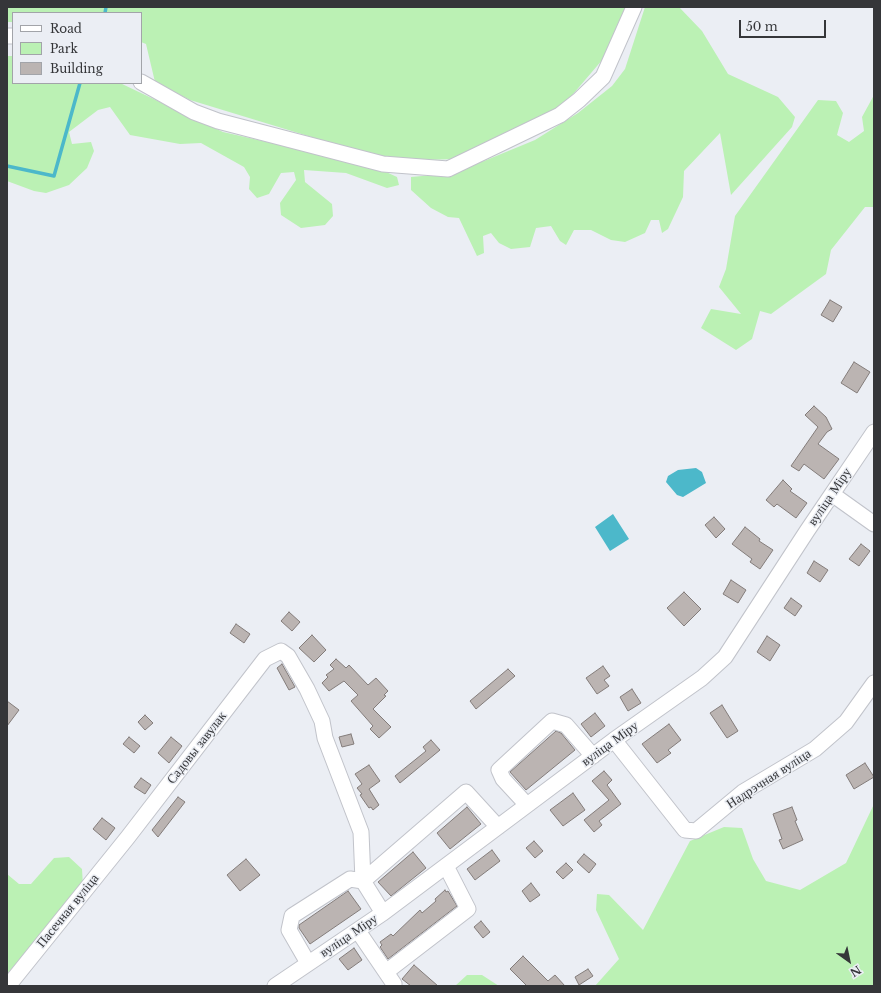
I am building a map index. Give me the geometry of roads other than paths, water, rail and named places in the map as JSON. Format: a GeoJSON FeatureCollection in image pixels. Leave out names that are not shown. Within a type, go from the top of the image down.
{"type":"FeatureCollection","features":[{"type":"Feature","properties":{"kind":"street"},"geometry":{"type":"LineString","coordinates":[[142,83],[194,112],[218,121],[383,164],[448,169],[560,115],[580,100],[603,76],[634,7]]}},
{"type":"Feature","properties":{"kind":"street","name":"вуліца Міру"},"geometry":{"type":"LineString","coordinates":[[275,986],[383,913],[614,740],[702,678],[725,657],[874,432]]}},
{"type":"Feature","properties":{"kind":"street"},"geometry":{"type":"LineString","coordinates":[[832,494],[874,524]]}},
{"type":"Feature","properties":{"kind":"street","name":"Садовы завулак"},"geometry":{"type":"LineString","coordinates":[[128,837],[265,659],[280,651],[288,656],[307,688],[322,721],[325,738],[361,832],[363,881]]}},
{"type":"Feature","properties":{"kind":"street","name":"Надрэчная вуліца"},"geometry":{"type":"LineString","coordinates":[[614,740],[685,830],[696,831],[743,792],[815,749],[846,722],[874,683]]}},
{"type":"Feature","properties":{"kind":"street"},"geometry":{"type":"LineString","coordinates":[[527,805],[502,779],[498,770],[552,721],[566,725],[593,756]]}},
{"type":"Feature","properties":{"kind":"street"},"geometry":{"type":"LineString","coordinates":[[363,881],[466,792],[498,827]]}},
{"type":"Feature","properties":{"kind":"street","name":"Пасечная вуліца"},"geometry":{"type":"LineString","coordinates":[[8,986],[128,837]]}},
{"type":"Feature","properties":{"kind":"street"},"geometry":{"type":"LineString","coordinates":[[386,972],[468,909],[446,866]]}},
{"type":"Feature","properties":{"kind":"street"},"geometry":{"type":"LineString","coordinates":[[308,963],[289,930],[292,916],[350,879],[363,881],[383,913]]}},
{"type":"Feature","properties":{"kind":"street"},"geometry":{"type":"LineString","coordinates":[[358,931],[394,984],[393,986]]}},
{"type":"Feature","properties":{"kind":"water"},"geometry":{"type":"Polygon","coordinates":[[[696,468],[702,472],[706,483],[683,497],[677,495],[666,482],[668,476],[678,470],[696,468]]]}},
{"type":"Feature","properties":{"kind":"water"},"geometry":{"type":"Polygon","coordinates":[[[613,514],[629,539],[610,551],[595,527],[613,514]]]}},
{"type":"Feature","properties":{"kind":"waterway"},"geometry":{"type":"LineString","coordinates":[[105,12],[106,7]]}},
{"type":"Feature","properties":{"kind":"waterway"},"geometry":{"type":"LineString","coordinates":[[7,166],[54,176],[80,84]]}}]}
